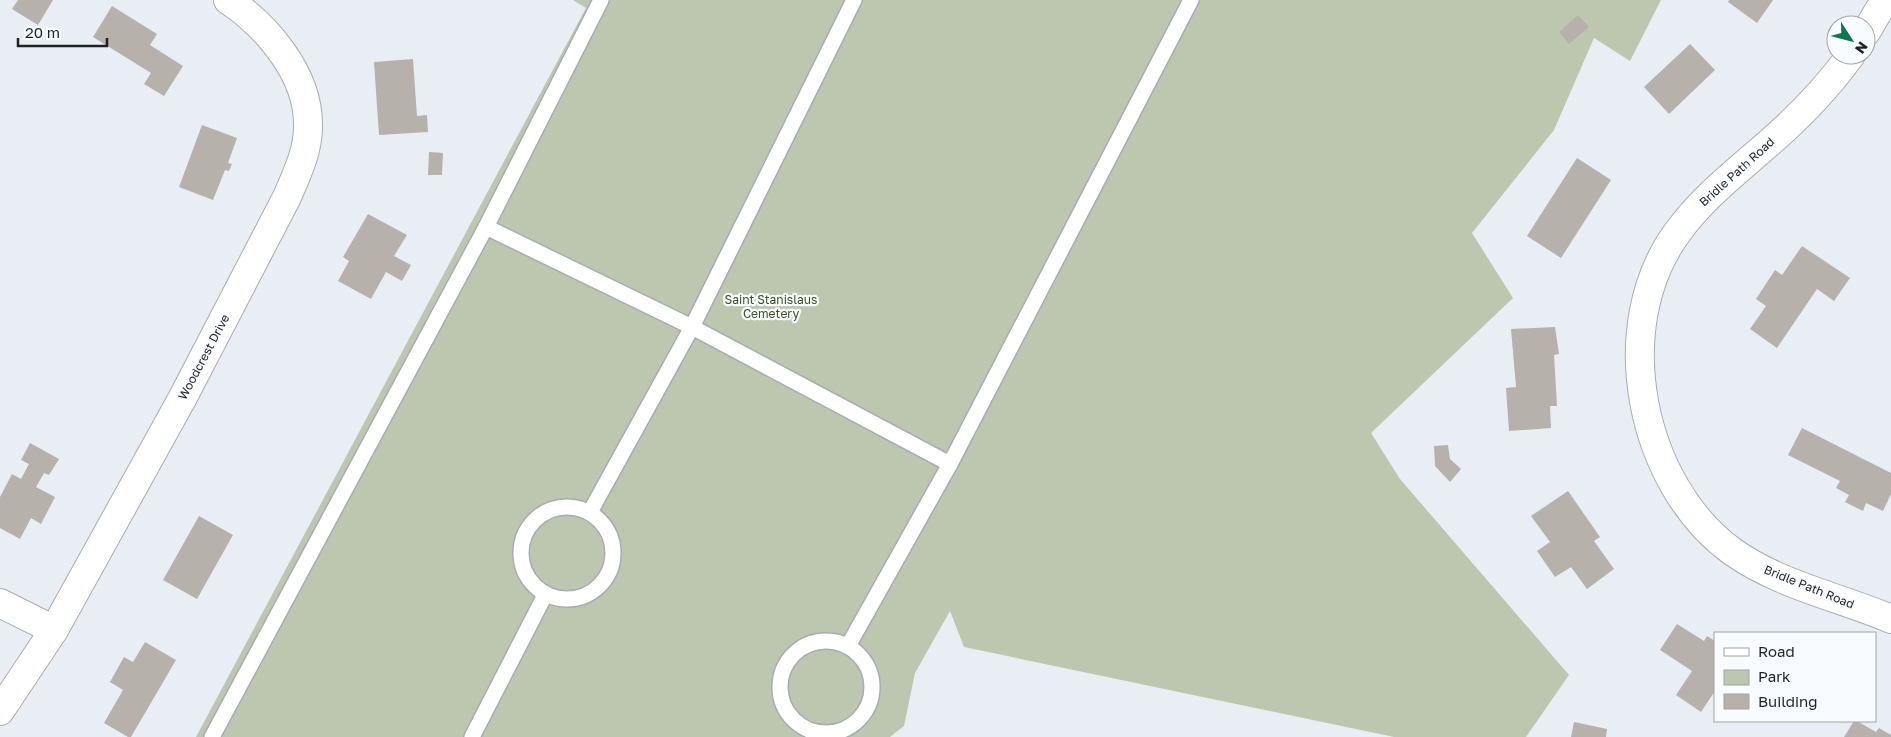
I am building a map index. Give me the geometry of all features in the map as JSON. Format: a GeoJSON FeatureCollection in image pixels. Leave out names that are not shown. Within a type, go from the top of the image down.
{"type":"FeatureCollection","features":[{"type":"Feature","properties":{"kind":"street","name":"Woodcrest Drive"},"geometry":{"type":"LineString","coordinates":[[0,711],[54,630],[182,400],[291,189],[307,140],[307,108],[296,77],[287,60],[262,29],[238,6],[228,0]]}},
{"type":"Feature","properties":{"kind":"street"},"geometry":{"type":"LineString","coordinates":[[1876,15],[1885,0]]}},
{"type":"Feature","properties":{"kind":"street","name":"Bridle Path Road"},"geometry":{"type":"LineString","coordinates":[[1843,65],[1817,98],[1701,203],[1676,234],[1657,268],[1645,306],[1641,330],[1642,380],[1652,433],[1661,458],[1684,502],[1709,532],[1734,552],[1775,575],[1891,618]]}},
{"type":"Feature","properties":{"kind":"street"},"geometry":{"type":"LineString","coordinates":[[0,603],[54,630]]}},
{"type":"Feature","properties":{"kind":"lane"},"geometry":{"type":"LineString","coordinates":[[212,737],[486,227],[600,0]]}},
{"type":"Feature","properties":{"kind":"lane"},"geometry":{"type":"LineString","coordinates":[[590,512],[692,327],[854,0]]}},
{"type":"Feature","properties":{"kind":"lane"},"geometry":{"type":"LineString","coordinates":[[848,646],[950,464],[1191,0]]}},
{"type":"Feature","properties":{"kind":"lane"},"geometry":{"type":"LineString","coordinates":[[486,227],[692,327],[950,464]]}},
{"type":"Feature","properties":{"kind":"lane"},"geometry":{"type":"LineString","coordinates":[[562,507],[576,507],[590,512],[603,523],[611,537],[614,552],[611,568],[604,582],[592,593],[576,599],[561,600],[545,595],[533,586],[525,574],[521,559],[521,544],[526,531],[536,519],[548,511],[562,507]]}},
{"type":"Feature","properties":{"kind":"lane"},"geometry":{"type":"LineString","coordinates":[[472,737],[545,595]]}},
{"type":"Feature","properties":{"kind":"lane"},"geometry":{"type":"LineString","coordinates":[[820,641],[835,642],[848,646],[861,656],[869,670],[872,685],[870,701],[863,715],[851,726],[837,732],[803,733],[786,708],[781,695],[781,680],[785,666],[794,654],[806,646],[820,641]]}},
{"type":"Feature","properties":{"kind":"green space","name":"Saint Stanislaus Cemetery"},"geometry":{"type":"Polygon","coordinates":[[[573,0],[1661,0],[1630,61],[1594,38],[1554,130],[1472,233],[1513,298],[1371,433],[1400,479],[1569,675],[1526,737],[1394,737],[964,647],[950,611],[915,673],[904,726],[890,737],[196,737],[586,8],[573,0]]]}},
{"type":"Feature","properties":{"kind":"building"},"geometry":{"type":"Polygon","coordinates":[[[18,0],[53,0],[38,25],[12,9],[18,0]]]}},
{"type":"Feature","properties":{"kind":"building"},"geometry":{"type":"Polygon","coordinates":[[[1729,0],[1773,0],[1757,23],[1728,2],[1729,0]]]}},
{"type":"Feature","properties":{"kind":"building"},"geometry":{"type":"Polygon","coordinates":[[[112,6],[157,34],[150,45],[183,66],[164,96],[144,84],[151,73],[93,37],[112,6]]]}},
{"type":"Feature","properties":{"kind":"building"},"geometry":{"type":"Polygon","coordinates":[[[1578,15],[1589,27],[1569,44],[1559,32],[1578,15]]]}},
{"type":"Feature","properties":{"kind":"building"},"geometry":{"type":"Polygon","coordinates":[[[1690,44],[1715,70],[1669,114],[1644,87],[1690,44]]]}},
{"type":"Feature","properties":{"kind":"building"},"geometry":{"type":"Polygon","coordinates":[[[413,59],[417,116],[427,115],[428,132],[379,135],[374,62],[413,59]]]}},
{"type":"Feature","properties":{"kind":"building"},"geometry":{"type":"Polygon","coordinates":[[[202,125],[237,138],[228,163],[232,164],[229,171],[225,170],[213,200],[179,187],[202,125]]]}},
{"type":"Feature","properties":{"kind":"building"},"geometry":{"type":"Polygon","coordinates":[[[429,152],[443,153],[442,175],[428,175],[429,152]]]}},
{"type":"Feature","properties":{"kind":"building"},"geometry":{"type":"Polygon","coordinates":[[[1577,158],[1611,180],[1561,258],[1527,236],[1577,158]]]}},
{"type":"Feature","properties":{"kind":"building"},"geometry":{"type":"Polygon","coordinates":[[[368,214],[407,235],[394,256],[411,265],[402,281],[386,272],[371,299],[338,281],[349,261],[343,257],[368,214]]]}},
{"type":"Feature","properties":{"kind":"building"},"geometry":{"type":"Polygon","coordinates":[[[1802,246],[1850,278],[1834,301],[1817,289],[1777,348],[1750,329],[1766,306],[1756,299],[1775,270],[1782,275],[1802,246]]]}},
{"type":"Feature","properties":{"kind":"building"},"geometry":{"type":"Polygon","coordinates":[[[1555,327],[1559,354],[1554,355],[1557,406],[1550,406],[1551,428],[1509,431],[1506,388],[1516,387],[1511,329],[1555,327]]]}},
{"type":"Feature","properties":{"kind":"building"},"geometry":{"type":"Polygon","coordinates":[[[1802,428],[1891,473],[1891,494],[1883,511],[1866,503],[1863,511],[1845,502],[1849,495],[1836,488],[1840,481],[1788,455],[1802,428]]]}},
{"type":"Feature","properties":{"kind":"building"},"geometry":{"type":"Polygon","coordinates":[[[30,443],[59,459],[49,475],[44,473],[36,487],[55,497],[41,524],[31,518],[20,539],[0,528],[0,497],[12,474],[21,479],[29,464],[21,460],[30,443]]]}},
{"type":"Feature","properties":{"kind":"building"},"geometry":{"type":"Polygon","coordinates":[[[1448,445],[1450,459],[1461,469],[1450,482],[1435,466],[1434,446],[1448,445]]]}},
{"type":"Feature","properties":{"kind":"building"},"geometry":{"type":"Polygon","coordinates":[[[1568,491],[1600,537],[1594,541],[1614,569],[1587,589],[1571,567],[1555,577],[1537,551],[1550,542],[1531,516],[1568,491]]]}},
{"type":"Feature","properties":{"kind":"building"},"geometry":{"type":"Polygon","coordinates":[[[199,516],[233,535],[197,599],[163,580],[199,516]]]}},
{"type":"Feature","properties":{"kind":"building"},"geometry":{"type":"Polygon","coordinates":[[[1677,624],[1704,641],[1707,636],[1714,640],[1714,692],[1701,712],[1676,695],[1692,671],[1660,650],[1677,624]]]}},
{"type":"Feature","properties":{"kind":"building"},"geometry":{"type":"Polygon","coordinates":[[[145,642],[176,660],[131,737],[128,737],[104,723],[123,690],[110,682],[124,657],[133,662],[145,642]]]}},
{"type":"Feature","properties":{"kind":"building"},"geometry":{"type":"Polygon","coordinates":[[[1574,722],[1607,729],[1606,737],[1571,737],[1574,722]]]}},
{"type":"Feature","properties":{"kind":"building"},"geometry":{"type":"Polygon","coordinates":[[[1853,722],[1859,722],[1876,732],[1879,728],[1891,735],[1891,737],[1844,737],[1853,722]]]}}]}
